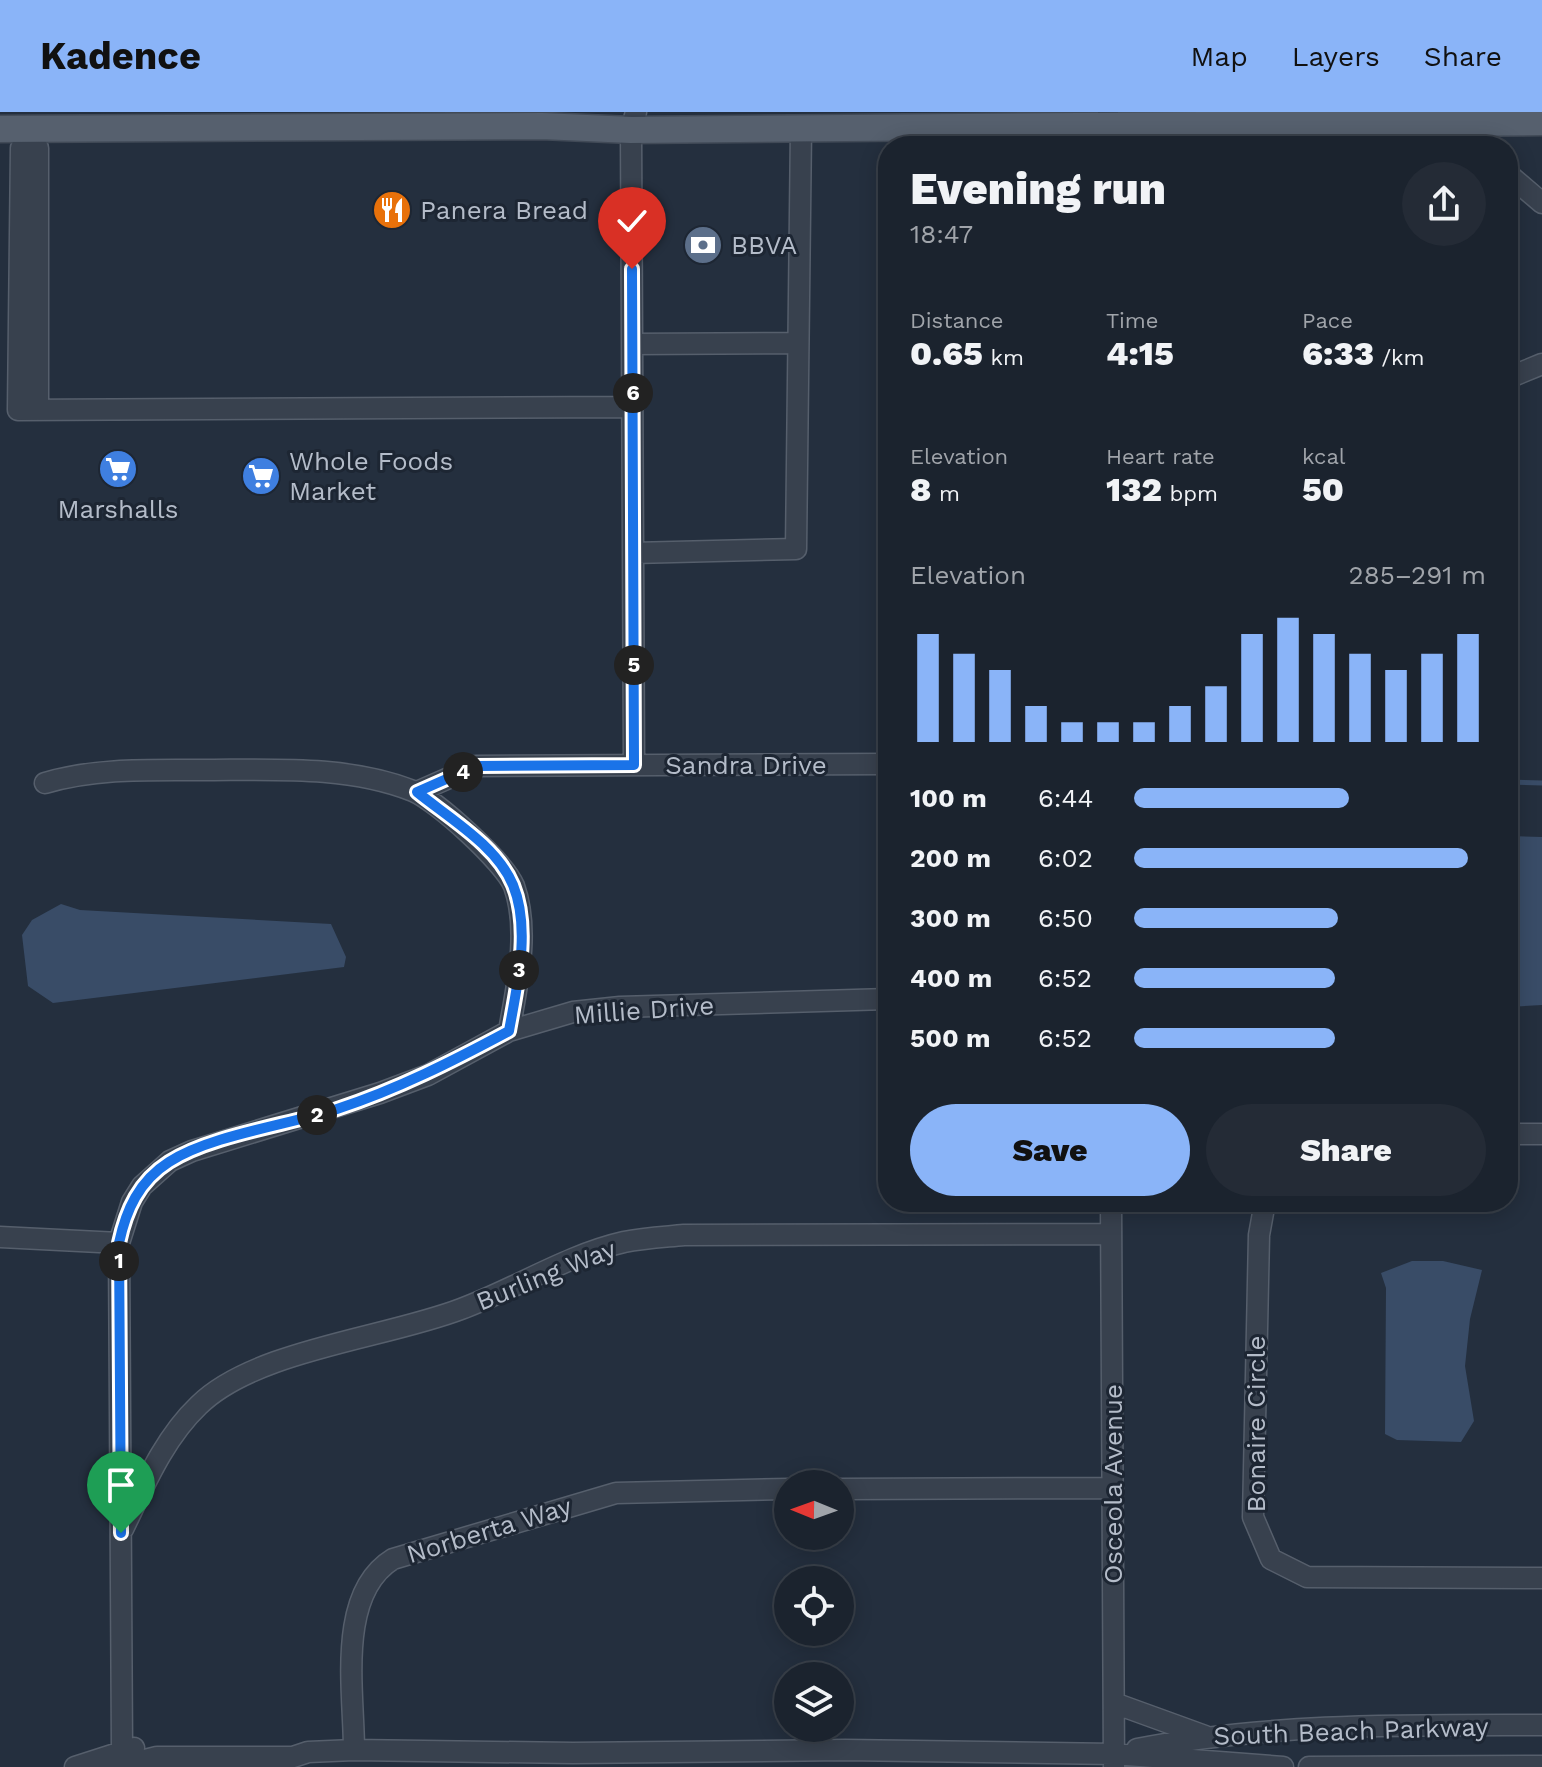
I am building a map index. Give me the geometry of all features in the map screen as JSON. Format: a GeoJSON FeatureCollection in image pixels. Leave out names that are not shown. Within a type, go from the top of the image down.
{"type":"FeatureCollection","features":[{"type":"Feature","properties":{"kind":"main road"},"geometry":{"type":"LineString","coordinates":[[0,129],[31,126],[542,126],[634,121],[801,129],[1108,128],[1441,118],[1542,122]]}},
{"type":"Feature","properties":{"kind":"street"},"geometry":{"type":"LineString","coordinates":[[1441,118],[1462,136]]}},
{"type":"Feature","properties":{"kind":"street"},"geometry":{"type":"LineString","coordinates":[[634,121],[634,765]]}},
{"type":"Feature","properties":{"kind":"street"},"geometry":{"type":"LineString","coordinates":[[31,126],[21,148],[28,410],[633,407]]}},
{"type":"Feature","properties":{"kind":"street"},"geometry":{"type":"LineString","coordinates":[[633,553],[796,549],[801,129]]}},
{"type":"Feature","properties":{"kind":"street"},"geometry":{"type":"LineString","coordinates":[[1518,183],[1542,203]]}},
{"type":"Feature","properties":{"kind":"street"},"geometry":{"type":"LineString","coordinates":[[632,344],[798,343]]}},
{"type":"Feature","properties":{"kind":"street"},"geometry":{"type":"LineString","coordinates":[[1518,374],[1542,364]]}},
{"type":"Feature","properties":{"kind":"street","name":"Sandra Drive"},"geometry":{"type":"LineString","coordinates":[[417,792],[476,766],[878,764]]}},
{"type":"Feature","properties":{"kind":"street"},"geometry":{"type":"LineString","coordinates":[[45,783],[70,775],[119,770],[274,770],[350,775],[417,792],[483,846],[513,883],[519,905],[520,955],[509,1031]]}},
{"type":"Feature","properties":{"kind":"street","name":"Millie Drive"},"geometry":{"type":"LineString","coordinates":[[120,1758],[119,1243],[132,1202],[148,1180],[170,1161],[192,1151],[380,1093],[428,1075],[509,1031],[573,1012],[620,1007],[878,999]]}},
{"type":"Feature","properties":{"kind":"street"},"geometry":{"type":"LineString","coordinates":[[1518,1134],[1542,1134]]}},
{"type":"Feature","properties":{"kind":"street","name":"Osceola Avenue"},"geometry":{"type":"LineString","coordinates":[[1111,1212],[1114,1760]]}},
{"type":"Feature","properties":{"kind":"street","name":"Bonaire Circle"},"geometry":{"type":"LineString","coordinates":[[1263,1212],[1259,1235],[1253,1517],[1271,1559],[1307,1577],[1542,1578]]}},
{"type":"Feature","properties":{"kind":"street","name":"Burling Way"},"geometry":{"type":"LineString","coordinates":[[121,1533],[161,1452],[199,1404],[226,1386],[262,1368],[459,1310],[611,1246],[684,1235],[1111,1234]]}},
{"type":"Feature","properties":{"kind":"street"},"geometry":{"type":"LineString","coordinates":[[0,1237],[119,1243]]}},
{"type":"Feature","properties":{"kind":"street"},"geometry":{"type":"LineString","coordinates":[[854,1489],[1113,1488]]}},
{"type":"Feature","properties":{"kind":"street","name":"Norberta Way"},"geometry":{"type":"LineString","coordinates":[[354,1750],[355,1613],[368,1582],[380,1567],[409,1553],[616,1493],[774,1489]]}},
{"type":"Feature","properties":{"kind":"street"},"geometry":{"type":"LineString","coordinates":[[1114,1703],[1205,1736]]}},
{"type":"Feature","properties":{"kind":"street","name":"South Beach Parkway"},"geometry":{"type":"LineString","coordinates":[[1114,1760],[1205,1736],[1291,1729],[1542,1725]]}},
{"type":"Feature","properties":{"kind":"street","name":"South Beach Parkway"},"geometry":{"type":"LineString","coordinates":[[75,1767],[120,1758],[155,1744],[292,1745],[308,1760],[354,1750],[573,1760],[1114,1760],[1283,1767]]}},
{"type":"Feature","properties":{"kind":"street","name":"South Beach Parkway"},"geometry":{"type":"LineString","coordinates":[[1309,1767],[1542,1766]]}},
{"type":"Feature","properties":{"kind":"water"},"geometry":{"type":"Polygon","coordinates":[[[1518,836],[1542,837],[1542,1005],[1518,1006],[1518,836]]]}},
{"type":"Feature","properties":{"kind":"water"},"geometry":{"type":"Polygon","coordinates":[[[61,904],[80,910],[331,924],[346,957],[344,967],[53,1003],[28,986],[22,935],[32,920],[61,904]]]}},
{"type":"Feature","properties":{"kind":"water"},"geometry":{"type":"Polygon","coordinates":[[[1412,1261],[1443,1261],[1482,1270],[1470,1319],[1465,1366],[1474,1421],[1461,1442],[1397,1440],[1385,1434],[1386,1288],[1381,1273],[1412,1261]]]}},
{"type":"Feature","properties":{"kind":"waterway"},"geometry":{"type":"LineString","coordinates":[[1518,782],[1542,783]]}},
{"type":"Feature","properties":{"kind":"place","name":"Panera Bread"},"geometry":{"type":"Point","coordinates":[392,210]}},
{"type":"Feature","properties":{"kind":"place","name":"BBVA"},"geometry":{"type":"Point","coordinates":[703,245]}},
{"type":"Feature","properties":{"kind":"place","name":"Marshalls"},"geometry":{"type":"Point","coordinates":[118,469]}},
{"type":"Feature","properties":{"kind":"place","name":"Whole Foods Market"},"geometry":{"type":"Point","coordinates":[261,476]}},
{"type":"Feature","properties":{"kind":"route"},"geometry":{"type":"LineString","coordinates":[[121,1533],[119,1243],[124,1221],[142,1186],[170,1161],[192,1151],[335,1109],[428,1075],[509,1031],[520,955],[519,905],[513,883],[483,846],[417,792],[476,766],[634,765],[632,269]]}}]}
